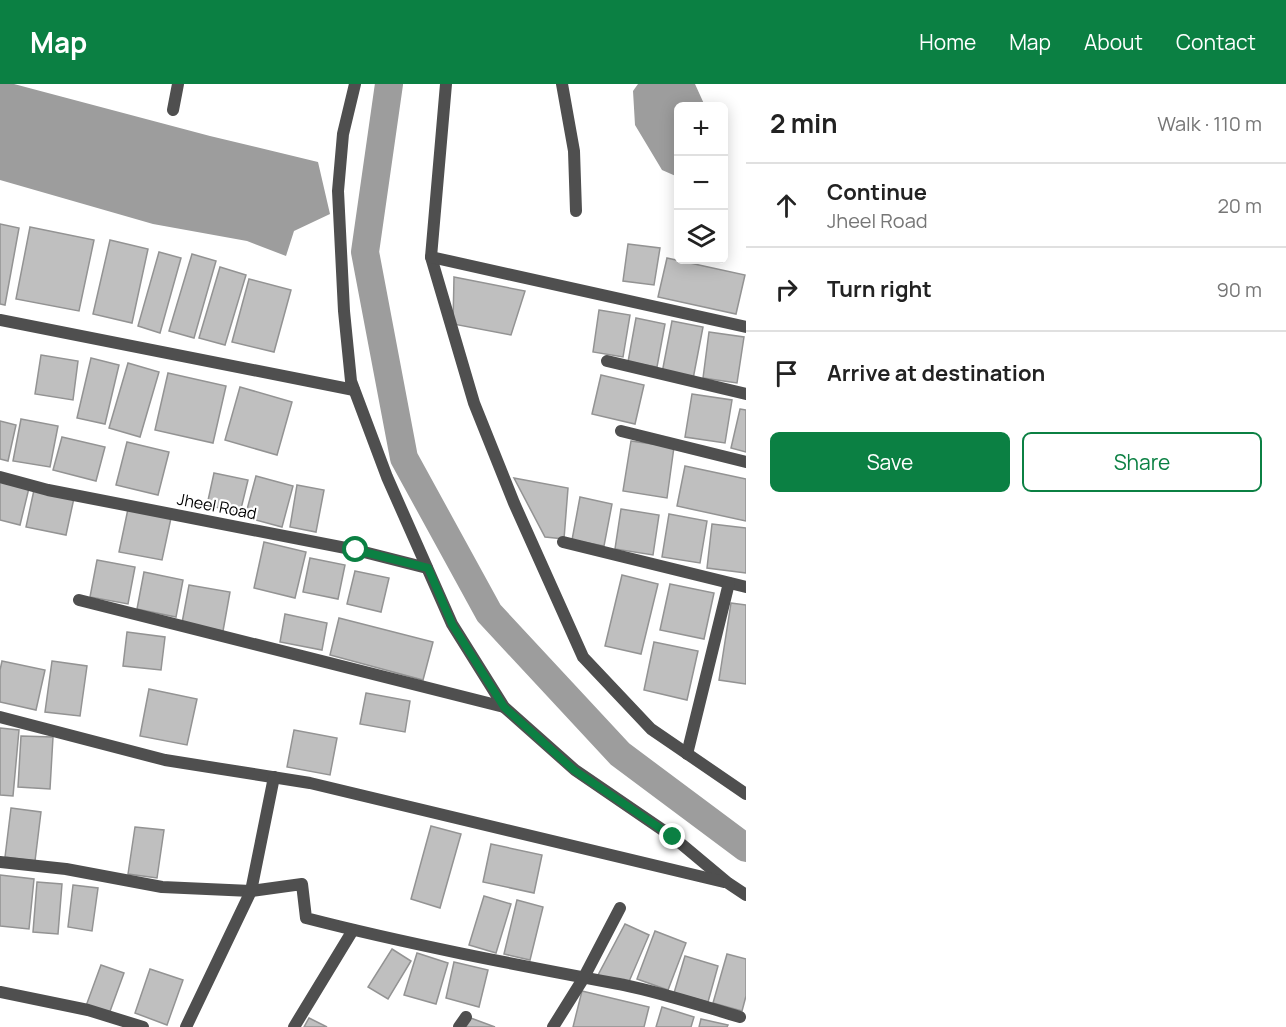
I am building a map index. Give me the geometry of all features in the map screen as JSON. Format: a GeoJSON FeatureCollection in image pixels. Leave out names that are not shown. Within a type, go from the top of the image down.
{"type":"FeatureCollection","features":[{"type":"Feature","properties":{"kind":"street"},"geometry":{"type":"LineString","coordinates":[[173,111],[178,84]]}},
{"type":"Feature","properties":{"kind":"street"},"geometry":{"type":"LineString","coordinates":[[355,84],[343,134],[338,191],[344,311],[351,381],[387,477],[452,624],[504,707],[574,770],[673,837],[728,883],[746,895]]}},
{"type":"Feature","properties":{"kind":"street"},"geometry":{"type":"LineString","coordinates":[[446,84],[431,257],[474,403],[514,503],[583,657],[651,729],[746,794]]}},
{"type":"Feature","properties":{"kind":"street"},"geometry":{"type":"LineString","coordinates":[[562,84],[574,151],[576,211]]}},
{"type":"Feature","properties":{"kind":"street"},"geometry":{"type":"LineString","coordinates":[[431,257],[746,327]]}},
{"type":"Feature","properties":{"kind":"street"},"geometry":{"type":"LineString","coordinates":[[0,320],[354,390]]}},
{"type":"Feature","properties":{"kind":"street"},"geometry":{"type":"LineString","coordinates":[[606,361],[746,394]]}},
{"type":"Feature","properties":{"kind":"street"},"geometry":{"type":"LineString","coordinates":[[621,431],[746,462]]}},
{"type":"Feature","properties":{"kind":"street","name":"Jheel Road"},"geometry":{"type":"LineString","coordinates":[[0,477],[48,490],[356,550],[428,568]]}},
{"type":"Feature","properties":{"kind":"street"},"geometry":{"type":"LineString","coordinates":[[563,542],[746,587]]}},
{"type":"Feature","properties":{"kind":"street"},"geometry":{"type":"LineString","coordinates":[[687,754],[729,583]]}},
{"type":"Feature","properties":{"kind":"street"},"geometry":{"type":"LineString","coordinates":[[79,600],[504,707]]}},
{"type":"Feature","properties":{"kind":"street"},"geometry":{"type":"LineString","coordinates":[[0,717],[165,760],[310,783],[728,883]]}},
{"type":"Feature","properties":{"kind":"street"},"geometry":{"type":"LineString","coordinates":[[186,1027],[250,891],[274,777]]}},
{"type":"Feature","properties":{"kind":"street"},"geometry":{"type":"LineString","coordinates":[[0,862],[66,869],[162,887],[250,891],[302,884],[306,918],[583,979],[626,986],[740,1017]]}},
{"type":"Feature","properties":{"kind":"street"},"geometry":{"type":"LineString","coordinates":[[553,1027],[583,979],[620,908]]}},
{"type":"Feature","properties":{"kind":"street"},"geometry":{"type":"LineString","coordinates":[[294,1027],[353,930]]}},
{"type":"Feature","properties":{"kind":"street"},"geometry":{"type":"LineString","coordinates":[[0,992],[88,1010],[143,1027]]}},
{"type":"Feature","properties":{"kind":"shaded area"},"geometry":{"type":"Polygon","coordinates":[[[0,84],[14,84],[318,162],[330,214],[294,231],[286,256],[247,241],[153,224],[0,180],[0,84]]]}},
{"type":"Feature","properties":{"kind":"shaded area"},"geometry":{"type":"Polygon","coordinates":[[[638,84],[695,84],[703,102],[674,102],[674,175],[662,170],[635,125],[633,91],[638,84]]]}},
{"type":"Feature","properties":{"kind":"building"},"geometry":{"type":"Polygon","coordinates":[[[0,224],[19,228],[5,305],[0,304],[0,224]]]}},
{"type":"Feature","properties":{"kind":"building"},"geometry":{"type":"Polygon","coordinates":[[[30,227],[94,240],[79,311],[16,299],[30,227]]]}},
{"type":"Feature","properties":{"kind":"building"},"geometry":{"type":"Polygon","coordinates":[[[110,240],[148,249],[132,323],[93,314],[110,240]]]}},
{"type":"Feature","properties":{"kind":"building"},"geometry":{"type":"Polygon","coordinates":[[[628,244],[660,248],[654,285],[623,281],[628,244]]]}},
{"type":"Feature","properties":{"kind":"building"},"geometry":{"type":"Polygon","coordinates":[[[159,252],[181,258],[160,333],[138,326],[159,252]]]}},
{"type":"Feature","properties":{"kind":"building"},"geometry":{"type":"Polygon","coordinates":[[[192,254],[216,261],[194,338],[169,331],[192,254]]]}},
{"type":"Feature","properties":{"kind":"building"},"geometry":{"type":"Polygon","coordinates":[[[667,258],[674,260],[674,264],[695,264],[745,275],[736,314],[658,297],[667,258]]]}},
{"type":"Feature","properties":{"kind":"building"},"geometry":{"type":"Polygon","coordinates":[[[220,267],[246,275],[225,345],[199,338],[220,267]]]}},
{"type":"Feature","properties":{"kind":"building"},"geometry":{"type":"Polygon","coordinates":[[[454,277],[525,291],[511,335],[453,324],[454,277]]]}},
{"type":"Feature","properties":{"kind":"building"},"geometry":{"type":"Polygon","coordinates":[[[249,279],[291,290],[274,352],[232,342],[249,279]]]}},
{"type":"Feature","properties":{"kind":"building"},"geometry":{"type":"Polygon","coordinates":[[[599,310],[630,315],[623,357],[593,352],[599,310]]]}},
{"type":"Feature","properties":{"kind":"building"},"geometry":{"type":"Polygon","coordinates":[[[636,318],[665,324],[657,367],[628,362],[636,318]]]}},
{"type":"Feature","properties":{"kind":"building"},"geometry":{"type":"Polygon","coordinates":[[[672,321],[703,327],[693,379],[662,373],[672,321]]]}},
{"type":"Feature","properties":{"kind":"building"},"geometry":{"type":"Polygon","coordinates":[[[709,332],[744,337],[737,383],[703,378],[709,332]]]}},
{"type":"Feature","properties":{"kind":"building"},"geometry":{"type":"Polygon","coordinates":[[[41,355],[78,361],[73,400],[35,394],[41,355]]]}},
{"type":"Feature","properties":{"kind":"building"},"geometry":{"type":"Polygon","coordinates":[[[91,358],[119,365],[105,424],[77,418],[91,358]]]}},
{"type":"Feature","properties":{"kind":"building"},"geometry":{"type":"Polygon","coordinates":[[[128,363],[159,372],[140,437],[109,428],[128,363]]]}},
{"type":"Feature","properties":{"kind":"building"},"geometry":{"type":"Polygon","coordinates":[[[168,373],[226,386],[213,443],[155,430],[168,373]]]}},
{"type":"Feature","properties":{"kind":"building"},"geometry":{"type":"Polygon","coordinates":[[[601,375],[644,385],[635,424],[592,414],[601,375]]]}},
{"type":"Feature","properties":{"kind":"building"},"geometry":{"type":"Polygon","coordinates":[[[240,387],[292,402],[277,455],[225,440],[240,387]]]}},
{"type":"Feature","properties":{"kind":"building"},"geometry":{"type":"Polygon","coordinates":[[[692,394],[732,400],[725,443],[685,437],[692,394]]]}},
{"type":"Feature","properties":{"kind":"building"},"geometry":{"type":"Polygon","coordinates":[[[740,409],[746,410],[746,452],[731,448],[740,409]]]}},
{"type":"Feature","properties":{"kind":"building"},"geometry":{"type":"Polygon","coordinates":[[[21,419],[58,426],[50,467],[13,461],[21,419]]]}},
{"type":"Feature","properties":{"kind":"building"},"geometry":{"type":"Polygon","coordinates":[[[0,421],[16,425],[8,461],[0,459],[0,421]]]}},
{"type":"Feature","properties":{"kind":"building"},"geometry":{"type":"Polygon","coordinates":[[[62,437],[105,447],[96,481],[53,470],[62,437]]]}},
{"type":"Feature","properties":{"kind":"building"},"geometry":{"type":"Polygon","coordinates":[[[631,441],[674,447],[667,498],[623,491],[631,441]]]}},
{"type":"Feature","properties":{"kind":"building"},"geometry":{"type":"Polygon","coordinates":[[[127,442],[169,452],[158,495],[116,485],[127,442]]]}},
{"type":"Feature","properties":{"kind":"building"},"geometry":{"type":"Polygon","coordinates":[[[685,466],[746,479],[746,521],[677,506],[685,466]]]}},
{"type":"Feature","properties":{"kind":"building"},"geometry":{"type":"Polygon","coordinates":[[[214,473],[248,480],[240,513],[207,505],[214,473]]]}},
{"type":"Feature","properties":{"kind":"building"},"geometry":{"type":"Polygon","coordinates":[[[256,476],[293,486],[282,527],[245,517],[256,476]]]}},
{"type":"Feature","properties":{"kind":"building"},"geometry":{"type":"Polygon","coordinates":[[[514,478],[568,488],[564,539],[545,537],[514,478]]]}},
{"type":"Feature","properties":{"kind":"building"},"geometry":{"type":"Polygon","coordinates":[[[0,481],[29,488],[20,525],[0,520],[0,481]]]}},
{"type":"Feature","properties":{"kind":"building"},"geometry":{"type":"Polygon","coordinates":[[[297,485],[324,490],[316,532],[290,527],[297,485]]]}},
{"type":"Feature","properties":{"kind":"building"},"geometry":{"type":"Polygon","coordinates":[[[34,490],[74,498],[66,535],[26,527],[34,490]]]}},
{"type":"Feature","properties":{"kind":"building"},"geometry":{"type":"Polygon","coordinates":[[[580,497],[612,504],[604,546],[572,540],[580,497]]]}},
{"type":"Feature","properties":{"kind":"building"},"geometry":{"type":"Polygon","coordinates":[[[128,509],[171,518],[162,560],[119,552],[128,509]]]}},
{"type":"Feature","properties":{"kind":"building"},"geometry":{"type":"Polygon","coordinates":[[[621,509],[659,515],[653,555],[615,549],[621,509]]]}},
{"type":"Feature","properties":{"kind":"building"},"geometry":{"type":"Polygon","coordinates":[[[669,514],[707,521],[700,563],[662,557],[669,514]]]}},
{"type":"Feature","properties":{"kind":"building"},"geometry":{"type":"Polygon","coordinates":[[[712,524],[746,528],[746,573],[707,568],[712,524]]]}},
{"type":"Feature","properties":{"kind":"building"},"geometry":{"type":"Polygon","coordinates":[[[264,542],[306,552],[295,598],[254,588],[264,542]]]}},
{"type":"Feature","properties":{"kind":"building"},"geometry":{"type":"Polygon","coordinates":[[[310,558],[345,565],[338,599],[303,592],[310,558]]]}},
{"type":"Feature","properties":{"kind":"building"},"geometry":{"type":"Polygon","coordinates":[[[97,560],[135,567],[128,604],[90,597],[97,560]]]}},
{"type":"Feature","properties":{"kind":"building"},"geometry":{"type":"Polygon","coordinates":[[[355,571],[389,578],[381,612],[347,604],[355,571]]]}},
{"type":"Feature","properties":{"kind":"building"},"geometry":{"type":"Polygon","coordinates":[[[144,572],[183,580],[176,617],[137,609],[144,572]]]}},
{"type":"Feature","properties":{"kind":"building"},"geometry":{"type":"Polygon","coordinates":[[[622,575],[658,584],[641,654],[605,646],[622,575]]]}},
{"type":"Feature","properties":{"kind":"building"},"geometry":{"type":"Polygon","coordinates":[[[670,584],[714,593],[704,639],[660,630],[670,584]]]}},
{"type":"Feature","properties":{"kind":"building"},"geometry":{"type":"Polygon","coordinates":[[[189,585],[230,592],[223,631],[182,623],[189,585]]]}},
{"type":"Feature","properties":{"kind":"building"},"geometry":{"type":"Polygon","coordinates":[[[731,603],[746,605],[746,684],[719,680],[731,603]]]}},
{"type":"Feature","properties":{"kind":"building"},"geometry":{"type":"Polygon","coordinates":[[[285,614],[327,623],[322,650],[280,642],[285,614]]]}},
{"type":"Feature","properties":{"kind":"building"},"geometry":{"type":"Polygon","coordinates":[[[339,618],[433,642],[423,680],[330,655],[339,618]]]}},
{"type":"Feature","properties":{"kind":"building"},"geometry":{"type":"Polygon","coordinates":[[[127,632],[165,637],[161,670],[123,666],[127,632]]]}},
{"type":"Feature","properties":{"kind":"building"},"geometry":{"type":"Polygon","coordinates":[[[654,642],[698,651],[687,700],[644,690],[654,642]]]}},
{"type":"Feature","properties":{"kind":"building"},"geometry":{"type":"Polygon","coordinates":[[[2,661],[45,670],[36,710],[0,702],[2,661]]]}},
{"type":"Feature","properties":{"kind":"building"},"geometry":{"type":"Polygon","coordinates":[[[52,661],[87,666],[80,716],[45,712],[52,661]]]}},
{"type":"Feature","properties":{"kind":"building"},"geometry":{"type":"Polygon","coordinates":[[[149,689],[197,699],[187,745],[140,736],[149,689]]]}},
{"type":"Feature","properties":{"kind":"building"},"geometry":{"type":"Polygon","coordinates":[[[366,693],[410,701],[405,732],[360,724],[366,693]]]}},
{"type":"Feature","properties":{"kind":"building"},"geometry":{"type":"Polygon","coordinates":[[[0,728],[19,730],[13,796],[0,795],[0,728]]]}},
{"type":"Feature","properties":{"kind":"building"},"geometry":{"type":"Polygon","coordinates":[[[294,730],[337,738],[330,775],[287,767],[294,730]]]}},
{"type":"Feature","properties":{"kind":"building"},"geometry":{"type":"Polygon","coordinates":[[[21,736],[53,737],[50,789],[18,787],[21,736]]]}},
{"type":"Feature","properties":{"kind":"building"},"geometry":{"type":"Polygon","coordinates":[[[11,808],[41,812],[35,861],[5,857],[11,808]]]}},
{"type":"Feature","properties":{"kind":"building"},"geometry":{"type":"Polygon","coordinates":[[[431,826],[461,834],[440,908],[411,899],[431,826]]]}},
{"type":"Feature","properties":{"kind":"building"},"geometry":{"type":"Polygon","coordinates":[[[135,827],[164,830],[157,878],[128,874],[135,827]]]}},
{"type":"Feature","properties":{"kind":"building"},"geometry":{"type":"Polygon","coordinates":[[[491,844],[542,855],[534,893],[483,882],[491,844]]]}},
{"type":"Feature","properties":{"kind":"building"},"geometry":{"type":"Polygon","coordinates":[[[0,875],[34,879],[29,929],[0,926],[0,875]]]}},
{"type":"Feature","properties":{"kind":"building"},"geometry":{"type":"Polygon","coordinates":[[[37,882],[62,884],[58,934],[33,932],[37,882]]]}},
{"type":"Feature","properties":{"kind":"building"},"geometry":{"type":"Polygon","coordinates":[[[73,885],[98,888],[92,931],[68,927],[73,885]]]}},
{"type":"Feature","properties":{"kind":"building"},"geometry":{"type":"Polygon","coordinates":[[[484,896],[511,904],[496,953],[469,945],[484,896]]]}},
{"type":"Feature","properties":{"kind":"building"},"geometry":{"type":"Polygon","coordinates":[[[517,900],[543,907],[530,960],[504,954],[517,900]]]}},
{"type":"Feature","properties":{"kind":"building"},"geometry":{"type":"Polygon","coordinates":[[[625,924],[649,935],[628,984],[597,977],[625,924]]]}},
{"type":"Feature","properties":{"kind":"building"},"geometry":{"type":"Polygon","coordinates":[[[655,931],[686,943],[668,990],[637,979],[655,931]]]}},
{"type":"Feature","properties":{"kind":"building"},"geometry":{"type":"Polygon","coordinates":[[[392,949],[411,961],[388,999],[368,987],[392,949]]]}},
{"type":"Feature","properties":{"kind":"building"},"geometry":{"type":"Polygon","coordinates":[[[417,953],[448,963],[436,1004],[404,995],[417,953]]]}},
{"type":"Feature","properties":{"kind":"building"},"geometry":{"type":"Polygon","coordinates":[[[727,954],[746,959],[746,996],[742,1011],[713,1003],[727,954]]]}},
{"type":"Feature","properties":{"kind":"building"},"geometry":{"type":"Polygon","coordinates":[[[685,956],[718,966],[708,1002],[674,993],[685,956]]]}},
{"type":"Feature","properties":{"kind":"building"},"geometry":{"type":"Polygon","coordinates":[[[454,962],[488,970],[479,1007],[446,998],[454,962]]]}},
{"type":"Feature","properties":{"kind":"building"},"geometry":{"type":"Polygon","coordinates":[[[101,965],[124,973],[109,1014],[86,1006],[101,965]]]}},
{"type":"Feature","properties":{"kind":"building"},"geometry":{"type":"Polygon","coordinates":[[[150,969],[183,980],[167,1025],[135,1013],[150,969]]]}},
{"type":"Feature","properties":{"kind":"building"},"geometry":{"type":"Polygon","coordinates":[[[582,991],[649,1007],[644,1027],[573,1027],[582,991]]]}},
{"type":"Feature","properties":{"kind":"building"},"geometry":{"type":"Polygon","coordinates":[[[662,1007],[694,1017],[691,1027],[656,1027],[662,1007]]]}},
{"type":"Feature","properties":{"kind":"building"},"geometry":{"type":"Polygon","coordinates":[[[468,1017],[495,1027],[465,1027],[468,1017]]]}},
{"type":"Feature","properties":{"kind":"building"},"geometry":{"type":"Polygon","coordinates":[[[309,1018],[327,1027],[304,1027],[309,1018]]]}},
{"type":"Feature","properties":{"kind":"building"},"geometry":{"type":"Polygon","coordinates":[[[701,1019],[728,1025],[727,1027],[699,1027],[701,1019]]]}},
{"type":"Feature","properties":{"kind":"waterway"},"geometry":{"type":"LineString","coordinates":[[389,84],[365,252],[404,458],[489,613],[620,754],[746,848]]}},
{"type":"Feature","properties":{"kind":"route"},"geometry":{"type":"LineString","coordinates":[[356,550],[428,568],[452,624],[504,707],[574,770],[673,837]]}}]}
